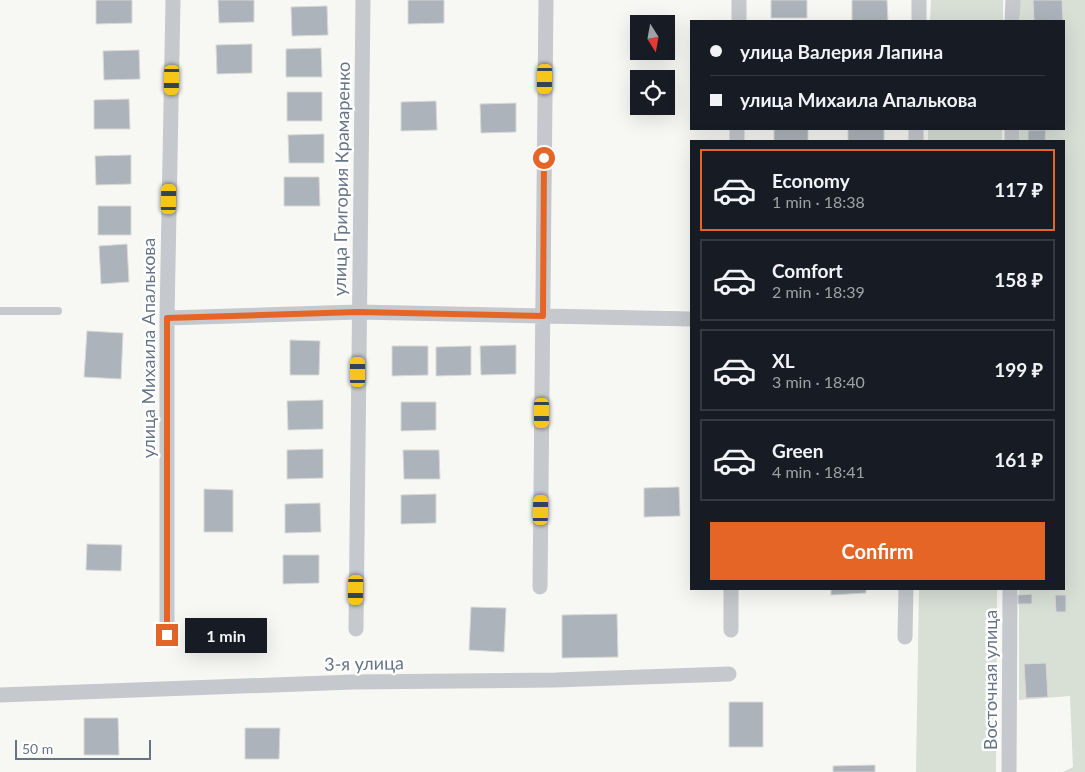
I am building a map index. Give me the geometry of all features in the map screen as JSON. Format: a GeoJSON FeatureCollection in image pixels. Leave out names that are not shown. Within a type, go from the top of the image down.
{"type":"FeatureCollection","features":[{"type":"Feature","properties":{"kind":"street","name":"улица Михаила Апалькова"},"geometry":{"type":"LineString","coordinates":[[167,635],[167,318],[173,0]]}},
{"type":"Feature","properties":{"kind":"street","name":"улица Григория Крамаренко"},"geometry":{"type":"LineString","coordinates":[[356,629],[358,312],[363,0]]}},
{"type":"Feature","properties":{"kind":"street"},"geometry":{"type":"LineString","coordinates":[[540,587],[546,0]]}},
{"type":"Feature","properties":{"kind":"street"},"geometry":{"type":"LineString","coordinates":[[738,20],[739,0]]}},
{"type":"Feature","properties":{"kind":"street"},"geometry":{"type":"LineString","coordinates":[[918,20],[919,0]]}},
{"type":"Feature","properties":{"kind":"street"},"geometry":{"type":"LineString","coordinates":[[1012,0],[1012,20]]}},
{"type":"Feature","properties":{"kind":"street"},"geometry":{"type":"LineString","coordinates":[[167,318],[358,312],[690,319]]}},
{"type":"Feature","properties":{"kind":"street"},"geometry":{"type":"LineString","coordinates":[[731,630],[732,590]]}},
{"type":"Feature","properties":{"kind":"street"},"geometry":{"type":"LineString","coordinates":[[905,636],[906,590]]}},
{"type":"Feature","properties":{"kind":"street","name":"Восточная улица"},"geometry":{"type":"LineString","coordinates":[[1009,772],[1010,590]]}},
{"type":"Feature","properties":{"kind":"street","name":"3-я улица"},"geometry":{"type":"LineString","coordinates":[[0,696],[353,682],[554,680],[729,674]]}},
{"type":"Feature","properties":{"kind":"lane"},"geometry":{"type":"LineString","coordinates":[[0,311],[58,311]]}},
{"type":"Feature","properties":{"kind":"shaded area"},"geometry":{"type":"Polygon","coordinates":[[[931,0],[1003,0],[1003,20],[930,20],[931,0]]]}},
{"type":"Feature","properties":{"kind":"shaded area"},"geometry":{"type":"Polygon","coordinates":[[[1020,0],[1085,0],[1085,772],[1063,772],[1073,767],[1070,696],[1019,700],[1019,590],[1065,590],[1065,140],[1020,140],[1020,130],[1065,130],[1065,20],[1020,20],[1020,0]]]}},
{"type":"Feature","properties":{"kind":"shaded area"},"geometry":{"type":"Polygon","coordinates":[[[928,130],[1002,130],[1002,140],[928,140],[928,130]]]}},
{"type":"Feature","properties":{"kind":"shaded area"},"geometry":{"type":"Polygon","coordinates":[[[919,590],[997,590],[996,772],[916,772],[919,590]]]}},
{"type":"Feature","properties":{"kind":"building"},"geometry":{"type":"Polygon","coordinates":[[[96,0],[132,0],[132,23],[96,24],[96,0]]]}},
{"type":"Feature","properties":{"kind":"building"},"geometry":{"type":"Polygon","coordinates":[[[218,0],[254,0],[254,22],[219,23],[218,0]]]}},
{"type":"Feature","properties":{"kind":"building"},"geometry":{"type":"Polygon","coordinates":[[[408,0],[444,0],[444,23],[408,24],[408,0]]]}},
{"type":"Feature","properties":{"kind":"building"},"geometry":{"type":"Polygon","coordinates":[[[771,0],[807,0],[807,18],[771,18],[771,0]]]}},
{"type":"Feature","properties":{"kind":"building"},"geometry":{"type":"Polygon","coordinates":[[[852,0],[887,0],[888,20],[852,20],[852,0]]]}},
{"type":"Feature","properties":{"kind":"building"},"geometry":{"type":"Polygon","coordinates":[[[1033,0],[1062,0],[1063,20],[1034,20],[1033,0]]]}},
{"type":"Feature","properties":{"kind":"building"},"geometry":{"type":"Polygon","coordinates":[[[327,6],[328,35],[292,36],[291,7],[327,6]]]}},
{"type":"Feature","properties":{"kind":"building"},"geometry":{"type":"Polygon","coordinates":[[[252,44],[252,73],[217,74],[216,45],[252,44]]]}},
{"type":"Feature","properties":{"kind":"building"},"geometry":{"type":"Polygon","coordinates":[[[321,48],[322,77],[286,77],[286,49],[321,48]]]}},
{"type":"Feature","properties":{"kind":"building"},"geometry":{"type":"Polygon","coordinates":[[[139,50],[140,79],[104,80],[103,51],[139,50]]]}},
{"type":"Feature","properties":{"kind":"building"},"geometry":{"type":"Polygon","coordinates":[[[287,92],[322,92],[322,121],[287,121],[287,92]]]}},
{"type":"Feature","properties":{"kind":"building"},"geometry":{"type":"Polygon","coordinates":[[[129,99],[130,129],[94,129],[94,100],[129,99]]]}},
{"type":"Feature","properties":{"kind":"building"},"geometry":{"type":"Polygon","coordinates":[[[436,101],[437,130],[401,131],[401,102],[436,101]]]}},
{"type":"Feature","properties":{"kind":"building"},"geometry":{"type":"Polygon","coordinates":[[[516,103],[516,132],[481,133],[480,104],[516,103]]]}},
{"type":"Feature","properties":{"kind":"building"},"geometry":{"type":"Polygon","coordinates":[[[774,130],[808,130],[808,140],[774,140],[774,130]]]}},
{"type":"Feature","properties":{"kind":"building"},"geometry":{"type":"Polygon","coordinates":[[[848,130],[884,130],[884,140],[848,140],[848,130]]]}},
{"type":"Feature","properties":{"kind":"building"},"geometry":{"type":"Polygon","coordinates":[[[1028,130],[1046,130],[1045,140],[1028,140],[1028,130]]]}},
{"type":"Feature","properties":{"kind":"building"},"geometry":{"type":"Polygon","coordinates":[[[324,134],[324,163],[289,163],[288,135],[324,134]]]}},
{"type":"Feature","properties":{"kind":"building"},"geometry":{"type":"Polygon","coordinates":[[[131,155],[131,184],[96,185],[95,156],[131,155]]]}},
{"type":"Feature","properties":{"kind":"building"},"geometry":{"type":"Polygon","coordinates":[[[284,177],[319,177],[320,206],[284,206],[284,177]]]}},
{"type":"Feature","properties":{"kind":"building"},"geometry":{"type":"Polygon","coordinates":[[[98,206],[131,206],[131,235],[98,235],[98,206]]]}},
{"type":"Feature","properties":{"kind":"building"},"geometry":{"type":"Polygon","coordinates":[[[127,244],[129,282],[101,284],[99,246],[127,244]]]}},
{"type":"Feature","properties":{"kind":"building"},"geometry":{"type":"Polygon","coordinates":[[[87,331],[123,333],[121,379],[84,377],[87,331]]]}},
{"type":"Feature","properties":{"kind":"building"},"geometry":{"type":"Polygon","coordinates":[[[290,340],[320,341],[319,375],[290,375],[290,340]]]}},
{"type":"Feature","properties":{"kind":"building"},"geometry":{"type":"Polygon","coordinates":[[[516,345],[516,374],[481,375],[480,346],[516,345]]]}},
{"type":"Feature","properties":{"kind":"building"},"geometry":{"type":"Polygon","coordinates":[[[392,346],[428,346],[428,375],[392,376],[392,346]]]}},
{"type":"Feature","properties":{"kind":"building"},"geometry":{"type":"Polygon","coordinates":[[[471,346],[471,375],[436,376],[436,347],[471,346]]]}},
{"type":"Feature","properties":{"kind":"building"},"geometry":{"type":"Polygon","coordinates":[[[323,400],[323,429],[288,430],[287,401],[323,400]]]}},
{"type":"Feature","properties":{"kind":"building"},"geometry":{"type":"Polygon","coordinates":[[[401,402],[436,402],[436,430],[401,431],[401,402]]]}},
{"type":"Feature","properties":{"kind":"building"},"geometry":{"type":"Polygon","coordinates":[[[323,449],[323,478],[287,479],[287,450],[323,449]]]}},
{"type":"Feature","properties":{"kind":"building"},"geometry":{"type":"Polygon","coordinates":[[[403,450],[439,450],[440,479],[404,479],[403,450]]]}},
{"type":"Feature","properties":{"kind":"building"},"geometry":{"type":"Polygon","coordinates":[[[679,487],[680,516],[644,517],[644,488],[679,487]]]}},
{"type":"Feature","properties":{"kind":"building"},"geometry":{"type":"Polygon","coordinates":[[[204,489],[233,490],[233,532],[204,532],[204,489]]]}},
{"type":"Feature","properties":{"kind":"building"},"geometry":{"type":"Polygon","coordinates":[[[436,494],[436,523],[401,524],[401,495],[436,494]]]}},
{"type":"Feature","properties":{"kind":"building"},"geometry":{"type":"Polygon","coordinates":[[[320,503],[321,532],[285,533],[285,504],[320,503]]]}},
{"type":"Feature","properties":{"kind":"building"},"geometry":{"type":"Polygon","coordinates":[[[87,544],[122,545],[121,571],[86,570],[87,544]]]}},
{"type":"Feature","properties":{"kind":"building"},"geometry":{"type":"Polygon","coordinates":[[[283,555],[319,555],[319,583],[283,584],[283,555]]]}},
{"type":"Feature","properties":{"kind":"building"},"geometry":{"type":"Polygon","coordinates":[[[831,590],[866,590],[866,593],[831,595],[831,590]]]}},
{"type":"Feature","properties":{"kind":"building"},"geometry":{"type":"Polygon","coordinates":[[[1032,594],[1032,604],[1018,604],[1018,595],[1032,594]]]}},
{"type":"Feature","properties":{"kind":"building"},"geometry":{"type":"Polygon","coordinates":[[[1055,595],[1066,595],[1066,612],[1056,612],[1055,595]]]}},
{"type":"Feature","properties":{"kind":"building"},"geometry":{"type":"Polygon","coordinates":[[[471,607],[506,608],[504,652],[469,650],[471,607]]]}},
{"type":"Feature","properties":{"kind":"building"},"geometry":{"type":"Polygon","coordinates":[[[617,614],[618,657],[562,658],[562,615],[617,614]]]}},
{"type":"Feature","properties":{"kind":"building"},"geometry":{"type":"Polygon","coordinates":[[[1046,663],[1048,697],[1026,698],[1024,664],[1046,663]]]}},
{"type":"Feature","properties":{"kind":"building"},"geometry":{"type":"Polygon","coordinates":[[[729,702],[763,702],[763,747],[729,747],[729,702]]]}},
{"type":"Feature","properties":{"kind":"building"},"geometry":{"type":"Polygon","coordinates":[[[84,718],[118,718],[119,755],[84,755],[84,718]]]}},
{"type":"Feature","properties":{"kind":"building"},"geometry":{"type":"Polygon","coordinates":[[[245,728],[280,728],[279,759],[245,759],[245,728]]]}},
{"type":"Feature","properties":{"kind":"building"},"geometry":{"type":"Polygon","coordinates":[[[875,765],[875,772],[833,772],[833,766],[875,765]]]}},
{"type":"Feature","properties":{"kind":"route"},"geometry":{"type":"LineString","coordinates":[[167,635],[167,318],[358,312],[543,316],[544,158]]}}]}
